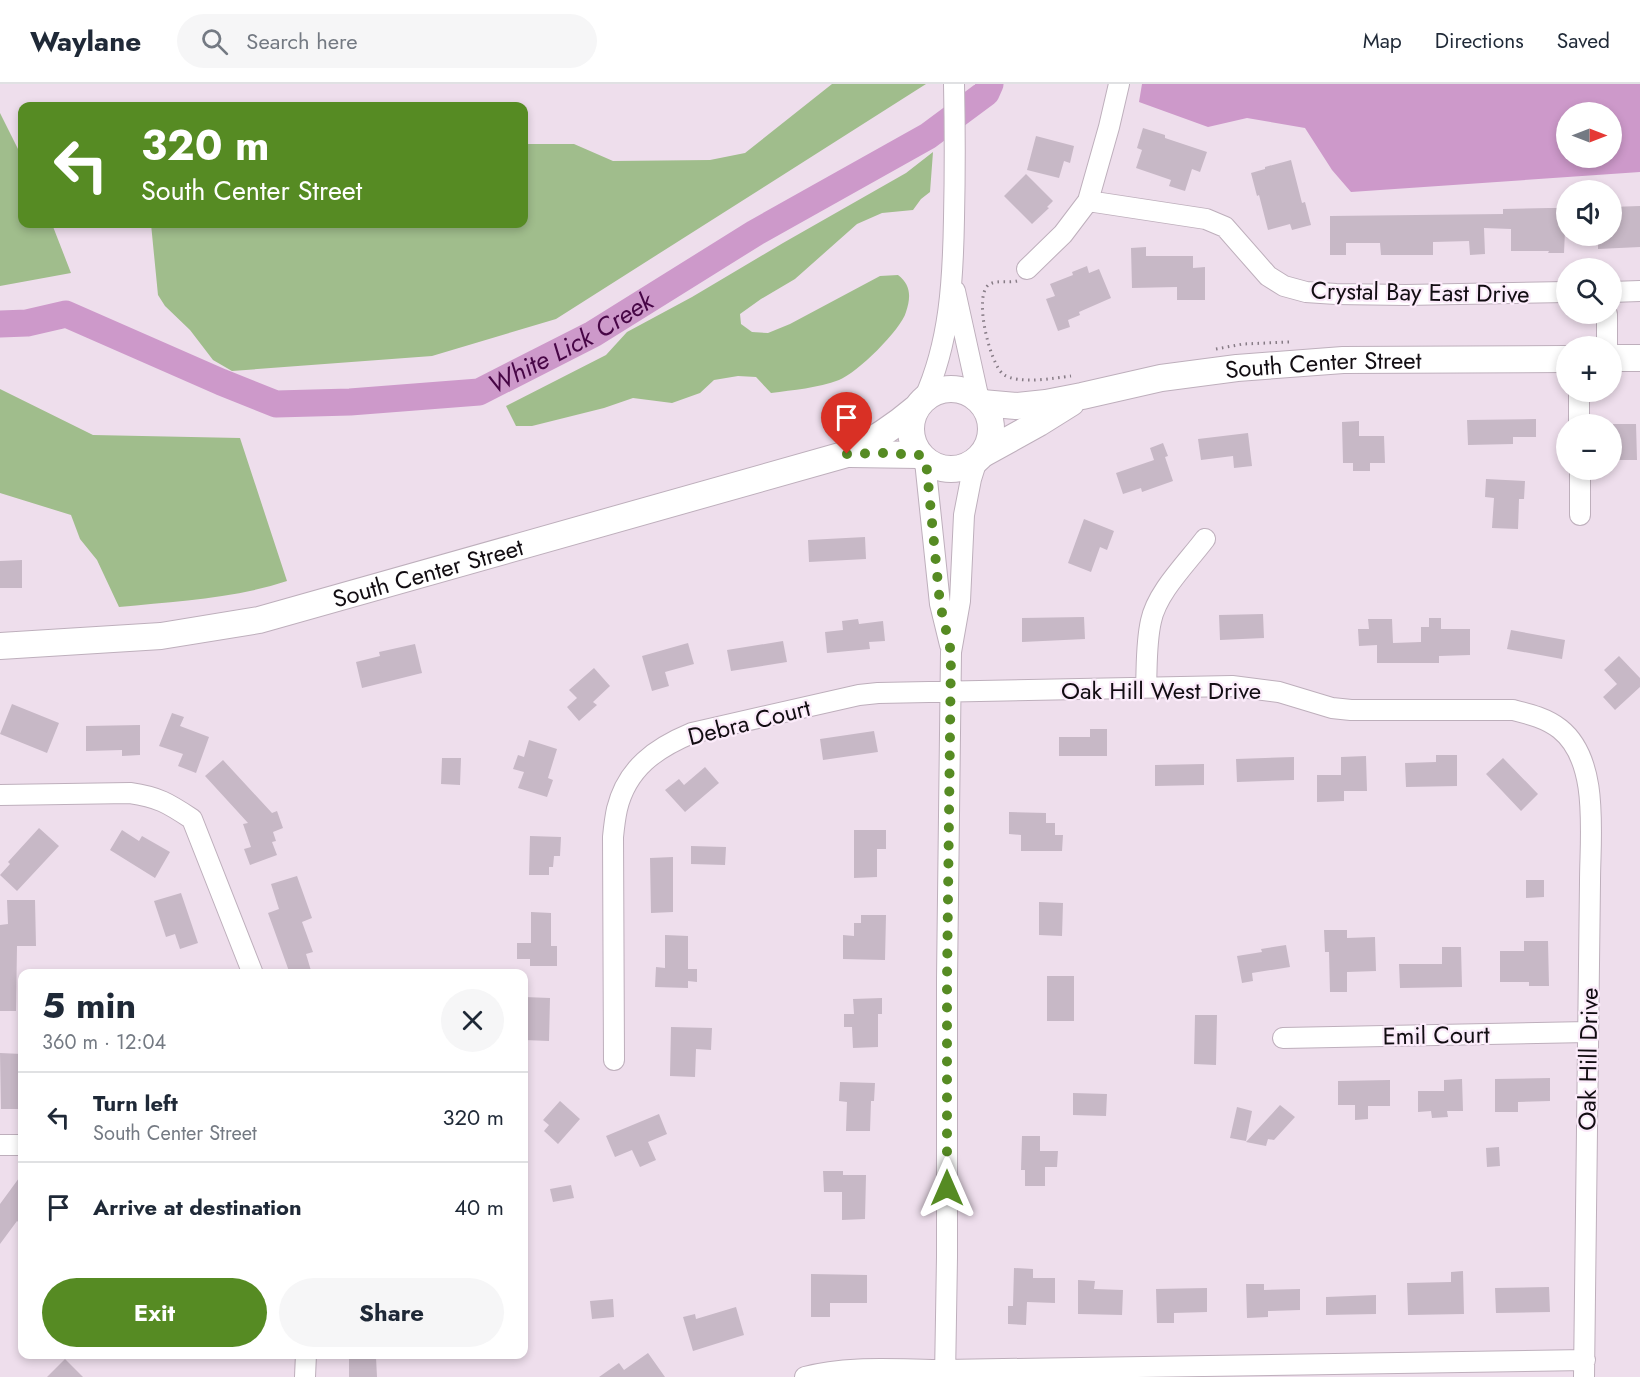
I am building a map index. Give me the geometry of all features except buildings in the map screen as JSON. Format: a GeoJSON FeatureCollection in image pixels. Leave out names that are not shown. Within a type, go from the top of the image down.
{"type":"FeatureCollection","features":[{"type":"Feature","properties":{"kind":"main road","name":"South Center Street"},"geometry":{"type":"LineString","coordinates":[[980,402],[1023,406],[1077,386],[1237,368],[1343,360],[1556,351]]}},
{"type":"Feature","properties":{"kind":"main road"},"geometry":{"type":"LineString","coordinates":[[1622,352],[1640,358]]}},
{"type":"Feature","properties":{"kind":"main road","name":"South Center Street"},"geometry":{"type":"LineString","coordinates":[[980,457],[1039,423],[1077,386]]}},
{"type":"Feature","properties":{"kind":"main road"},"geometry":{"type":"LineString","coordinates":[[956,389],[964,391],[980,402],[988,415],[991,428],[989,441],[980,457],[969,465],[951,470],[942,469],[922,458],[913,445],[910,433],[911,421],[920,404],[939,390],[956,389]]}},
{"type":"Feature","properties":{"kind":"main road","name":"South Center Street"},"geometry":{"type":"LineString","coordinates":[[0,646],[161,636],[259,620],[847,454],[874,440],[920,404]]}},
{"type":"Feature","properties":{"kind":"main road","name":"South Center Street"},"geometry":{"type":"LineString","coordinates":[[847,454],[884,453],[922,458]]}},
{"type":"Feature","properties":{"kind":"street"},"geometry":{"type":"LineString","coordinates":[[920,404],[940,359],[952,280],[954,84]]}},
{"type":"Feature","properties":{"kind":"street"},"geometry":{"type":"LineString","coordinates":[[1027,269],[1063,234],[1088,201],[1119,84]]}},
{"type":"Feature","properties":{"kind":"street","name":"Crystal Bay East Drive"},"geometry":{"type":"LineString","coordinates":[[1088,201],[1206,219],[1225,227],[1268,276],[1284,286],[1305,292],[1394,295],[1556,292]]}},
{"type":"Feature","properties":{"kind":"street"},"geometry":{"type":"LineString","coordinates":[[952,280],[980,402]]}},
{"type":"Feature","properties":{"kind":"street"},"geometry":{"type":"LineString","coordinates":[[1622,292],[1640,291]]}},
{"type":"Feature","properties":{"kind":"street"},"geometry":{"type":"LineString","coordinates":[[945,1373],[951,652],[960,600],[964,515],[971,479],[980,457]]}},
{"type":"Feature","properties":{"kind":"street"},"geometry":{"type":"LineString","coordinates":[[922,458],[940,604],[951,652]]}},
{"type":"Feature","properties":{"kind":"street"},"geometry":{"type":"LineString","coordinates":[[1580,480],[1580,515]]}},
{"type":"Feature","properties":{"kind":"street"},"geometry":{"type":"LineString","coordinates":[[1146,687],[1151,620],[1162,594],[1205,539]]}},
{"type":"Feature","properties":{"kind":"street","name":"Oak Hill West Drive"},"geometry":{"type":"LineString","coordinates":[[951,691],[1254,687],[1332,708],[1351,710],[1513,710],[1537,716],[1558,727],[1573,744]]}},
{"type":"Feature","properties":{"kind":"street","name":"Debra Court"},"geometry":{"type":"LineString","coordinates":[[614,1060],[613,837],[618,807],[625,789],[639,766],[650,755],[692,733],[859,695],[951,691]]}},
{"type":"Feature","properties":{"kind":"street","name":"Oak Hill Drive"},"geometry":{"type":"LineString","coordinates":[[1573,744],[1582,760],[1588,780],[1590,815],[1585,1368]]}},
{"type":"Feature","properties":{"kind":"street"},"geometry":{"type":"LineString","coordinates":[[0,795],[130,793],[150,795],[192,819],[251,969]]}},
{"type":"Feature","properties":{"kind":"street","name":"Emil Court"},"geometry":{"type":"LineString","coordinates":[[1283,1038],[1588,1032]]}},
{"type":"Feature","properties":{"kind":"street"},"geometry":{"type":"LineString","coordinates":[[0,1145],[18,1145]]}},
{"type":"Feature","properties":{"kind":"street"},"geometry":{"type":"LineString","coordinates":[[305,1377],[306,1359]]}},
{"type":"Feature","properties":{"kind":"street"},"geometry":{"type":"LineString","coordinates":[[805,1377],[846,1370],[945,1373],[1585,1368]]}},
{"type":"Feature","properties":{"kind":"path"},"geometry":{"type":"LineString","coordinates":[[1027,269],[1022,279],[990,284],[985,288],[984,322],[994,362],[1004,375],[1022,380],[1077,386]]}},
{"type":"Feature","properties":{"kind":"path"},"geometry":{"type":"LineString","coordinates":[[1213,350],[1243,344],[1299,342]]}},
{"type":"Feature","properties":{"kind":"green space"},"geometry":{"type":"Polygon","coordinates":[[[832,84],[926,84],[556,319],[432,356],[232,371],[213,360],[190,330],[165,306],[158,295],[151,228],[528,228],[528,144],[574,144],[613,161],[710,160],[745,153],[832,84]]]}},
{"type":"Feature","properties":{"kind":"green space"},"geometry":{"type":"Polygon","coordinates":[[[0,113],[18,149],[18,228],[54,228],[71,273],[0,286],[0,113]]]}},
{"type":"Feature","properties":{"kind":"green space"},"geometry":{"type":"Polygon","coordinates":[[[933,152],[930,192],[913,210],[882,213],[857,224],[795,279],[740,314],[741,324],[752,332],[768,333],[790,324],[880,276],[898,275],[908,287],[909,292],[908,307],[902,320],[877,350],[847,376],[823,385],[771,393],[756,377],[738,376],[714,380],[700,393],[672,403],[633,398],[604,408],[532,426],[516,426],[506,406],[606,355],[627,332],[906,173],[933,152]]]}},
{"type":"Feature","properties":{"kind":"green space"},"geometry":{"type":"Polygon","coordinates":[[[0,389],[93,435],[240,438],[287,581],[225,596],[119,607],[97,560],[80,539],[71,515],[0,493],[0,389]]]}},
{"type":"Feature","properties":{"kind":"shaded area"},"geometry":{"type":"Polygon","coordinates":[[[1142,84],[1640,84],[1640,172],[1351,192],[1332,170],[1305,128],[1247,118],[1208,127],[1139,102],[1142,84]]]}},
{"type":"Feature","properties":{"kind":"waterway","name":"White Lick Creek"},"geometry":{"type":"LineString","coordinates":[[0,324],[27,323],[66,314],[276,404],[350,402],[479,392],[593,334],[755,233],[928,136],[986,93],[990,84]]}},
{"type":"Feature","properties":{"kind":"route"},"geometry":{"type":"LineString","coordinates":[[847,454],[920,455],[926,461],[940,604],[951,652],[947,1188]]}}]}
